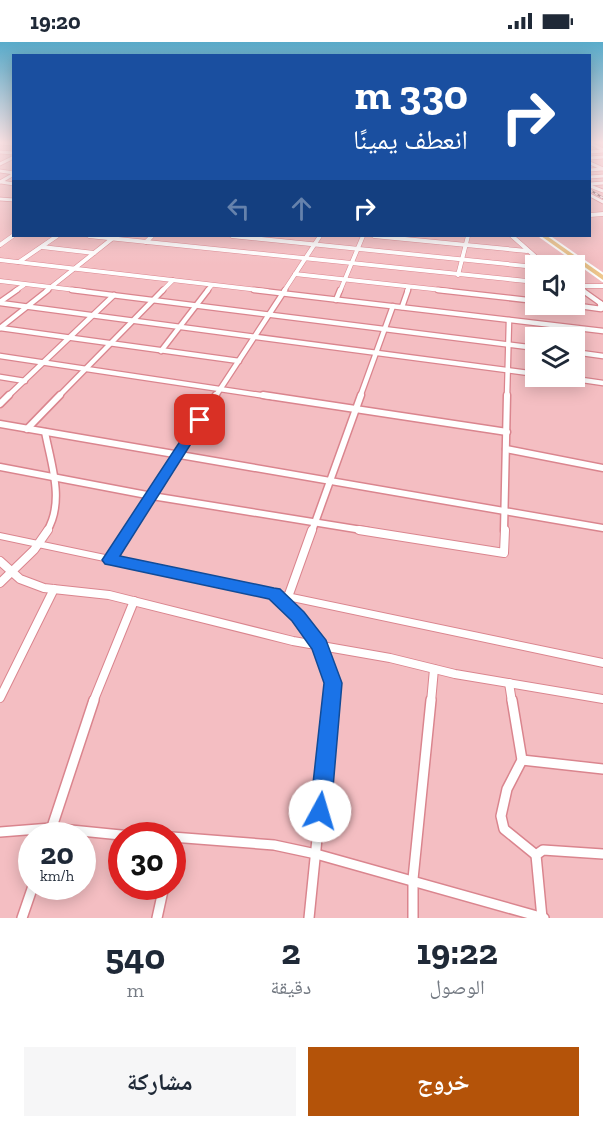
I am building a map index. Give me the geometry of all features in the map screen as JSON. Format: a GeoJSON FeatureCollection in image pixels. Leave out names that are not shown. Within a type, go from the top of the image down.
{"type":"FeatureCollection","features":[{"type":"Feature","properties":{"kind":"main road"},"geometry":{"type":"LineString","coordinates":[[545,237],[603,278]]}},
{"type":"Feature","properties":{"kind":"main road"},"geometry":{"type":"LineString","coordinates":[[554,237],[603,270]]}},
{"type":"Feature","properties":{"kind":"street"},"geometry":{"type":"LineString","coordinates":[[19,262],[56,237]]}},
{"type":"Feature","properties":{"kind":"street"},"geometry":{"type":"LineString","coordinates":[[101,237],[525,281]]}},
{"type":"Feature","properties":{"kind":"street"},"geometry":{"type":"LineString","coordinates":[[146,242],[151,237]]}},
{"type":"Feature","properties":{"kind":"street"},"geometry":{"type":"LineString","coordinates":[[242,237],[525,266]]}},
{"type":"Feature","properties":{"kind":"street"},"geometry":{"type":"LineString","coordinates":[[110,560],[319,237]]}},
{"type":"Feature","properties":{"kind":"street"},"geometry":{"type":"LineString","coordinates":[[336,300],[362,237]]}},
{"type":"Feature","properties":{"kind":"street"},"geometry":{"type":"LineString","coordinates":[[400,237],[527,251]]}},
{"type":"Feature","properties":{"kind":"street"},"geometry":{"type":"LineString","coordinates":[[431,241],[433,237]]}},
{"type":"Feature","properties":{"kind":"street"},"geometry":{"type":"LineString","coordinates":[[458,275],[468,237]]}},
{"type":"Feature","properties":{"kind":"street"},"geometry":{"type":"LineString","coordinates":[[513,237],[532,255]]}},
{"type":"Feature","properties":{"kind":"street"},"geometry":{"type":"LineString","coordinates":[[0,328],[113,238]]}},
{"type":"Feature","properties":{"kind":"street"},"geometry":{"type":"LineString","coordinates":[[42,246],[93,254]]}},
{"type":"Feature","properties":{"kind":"street"},"geometry":{"type":"LineString","coordinates":[[0,260],[603,331]]}},
{"type":"Feature","properties":{"kind":"street"},"geometry":{"type":"LineString","coordinates":[[295,274],[525,300]]}},
{"type":"Feature","properties":{"kind":"street"},"geometry":{"type":"LineString","coordinates":[[27,429],[173,280]]}},
{"type":"Feature","properties":{"kind":"street"},"geometry":{"type":"LineString","coordinates":[[0,281],[525,346]]}},
{"type":"Feature","properties":{"kind":"street"},"geometry":{"type":"LineString","coordinates":[[0,303],[24,284]]}},
{"type":"Feature","properties":{"kind":"street"},"geometry":{"type":"LineString","coordinates":[[161,351],[212,285]]}},
{"type":"Feature","properties":{"kind":"street"},"geometry":{"type":"LineString","coordinates":[[585,285],[603,286]]}},
{"type":"Feature","properties":{"kind":"street"},"geometry":{"type":"LineString","coordinates":[[402,307],[409,287]]}},
{"type":"Feature","properties":{"kind":"street"},"geometry":{"type":"LineString","coordinates":[[585,292],[602,304],[601,309],[585,307]]}},
{"type":"Feature","properties":{"kind":"street"},"geometry":{"type":"LineString","coordinates":[[0,404],[114,295]]}},
{"type":"Feature","properties":{"kind":"street"},"geometry":{"type":"LineString","coordinates":[[0,303],[525,372]]}},
{"type":"Feature","properties":{"kind":"street"},"geometry":{"type":"LineString","coordinates":[[288,597],[393,306]]}},
{"type":"Feature","properties":{"kind":"street"},"geometry":{"type":"LineString","coordinates":[[0,467],[152,496],[504,553],[509,320]]}},
{"type":"Feature","properties":{"kind":"street"},"geometry":{"type":"LineString","coordinates":[[0,328],[239,361]]}},
{"type":"Feature","properties":{"kind":"street"},"geometry":{"type":"LineString","coordinates":[[585,354],[603,356]]}},
{"type":"Feature","properties":{"kind":"street"},"geometry":{"type":"LineString","coordinates":[[0,356],[507,432]]}},
{"type":"Feature","properties":{"kind":"street"},"geometry":{"type":"LineString","coordinates":[[0,377],[25,381]]}},
{"type":"Feature","properties":{"kind":"street"},"geometry":{"type":"LineString","coordinates":[[585,380],[603,383]]}},
{"type":"Feature","properties":{"kind":"street"},"geometry":{"type":"LineString","coordinates":[[0,424],[603,528]]}},
{"type":"Feature","properties":{"kind":"street"},"geometry":{"type":"LineString","coordinates":[[0,583],[37,544],[54,517],[53,477],[45,432]]}},
{"type":"Feature","properties":{"kind":"street"},"geometry":{"type":"LineString","coordinates":[[506,449],[603,468]]}},
{"type":"Feature","properties":{"kind":"street"},"geometry":{"type":"LineString","coordinates":[[0,536],[603,663]]}},
{"type":"Feature","properties":{"kind":"street"},"geometry":{"type":"LineString","coordinates":[[0,561],[20,579],[54,589],[109,595],[320,645],[434,669],[603,699]]}},
{"type":"Feature","properties":{"kind":"street"},"geometry":{"type":"LineString","coordinates":[[0,698],[54,589]]}},
{"type":"Feature","properties":{"kind":"street"},"geometry":{"type":"LineString","coordinates":[[274,594],[298,616],[320,645],[333,683],[309,918]]}},
{"type":"Feature","properties":{"kind":"street"},"geometry":{"type":"LineString","coordinates":[[53,822],[94,700],[134,601]]}},
{"type":"Feature","properties":{"kind":"street"},"geometry":{"type":"LineString","coordinates":[[413,918],[413,879],[434,669]]}},
{"type":"Feature","properties":{"kind":"street"},"geometry":{"type":"LineString","coordinates":[[509,682],[522,760],[507,789],[501,816],[504,829],[536,855]]}},
{"type":"Feature","properties":{"kind":"street"},"geometry":{"type":"LineString","coordinates":[[522,760],[603,769]]}},
{"type":"Feature","properties":{"kind":"street"},"geometry":{"type":"LineString","coordinates":[[0,832],[18,832]]}},
{"type":"Feature","properties":{"kind":"street"},"geometry":{"type":"LineString","coordinates":[[186,838],[241,841],[316,854],[413,879],[542,918],[536,855],[543,850],[603,854]]}},
{"type":"Feature","properties":{"kind":"street"},"geometry":{"type":"LineString","coordinates":[[22,918],[28,900]]}},
{"type":"Feature","properties":{"kind":"street"},"geometry":{"type":"LineString","coordinates":[[157,918],[161,900]]}},
{"type":"Feature","properties":{"kind":"railway"},"geometry":{"type":"LineString","coordinates":[[591,191],[603,198]]}},
{"type":"Feature","properties":{"kind":"route"},"geometry":{"type":"LineString","coordinates":[[200,420],[110,560],[274,594],[298,616],[320,645],[333,683],[320,811]]}}]}
